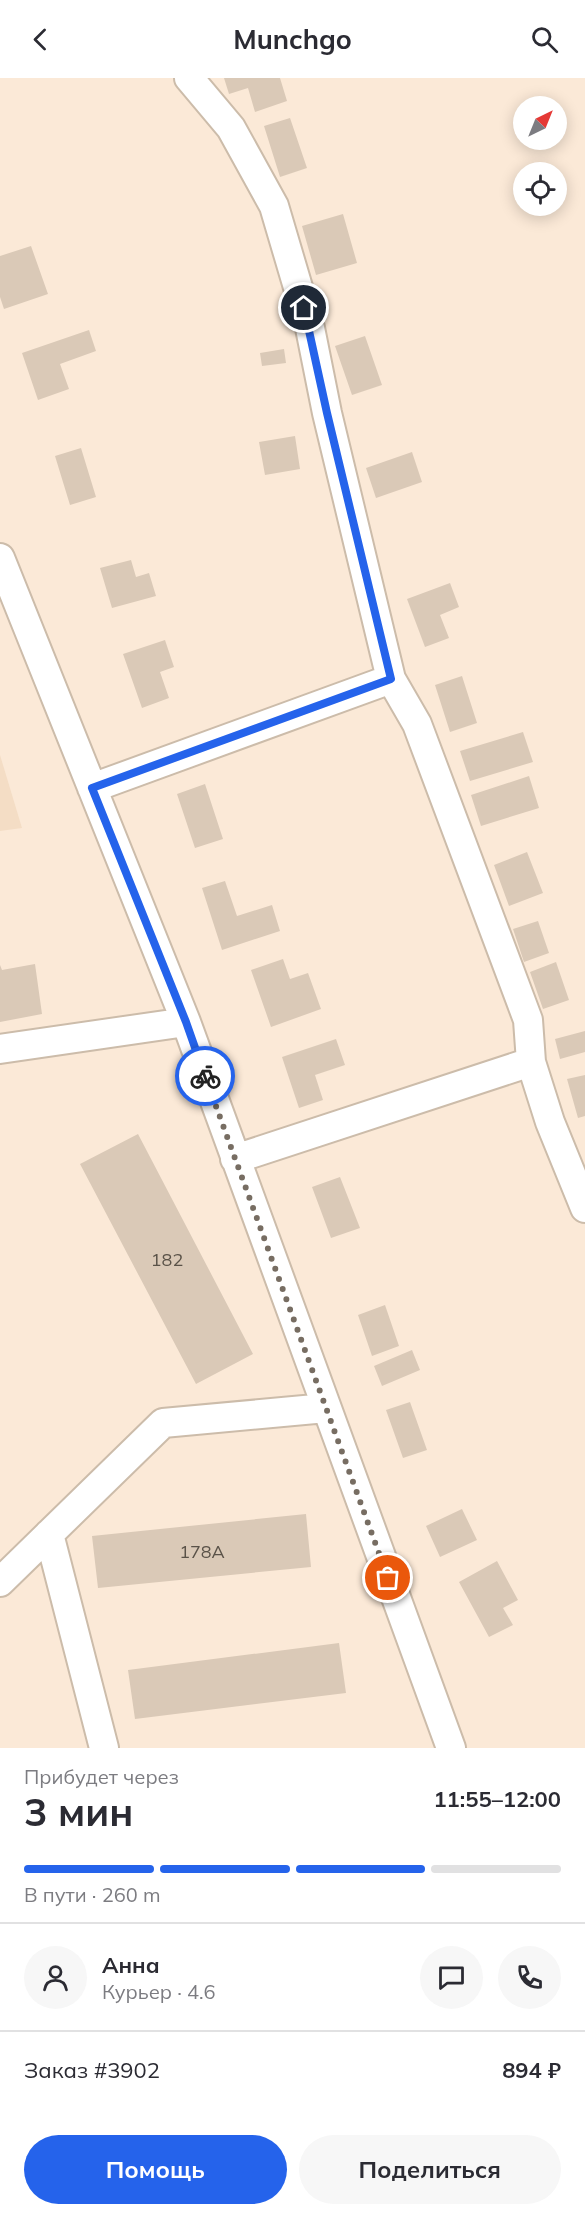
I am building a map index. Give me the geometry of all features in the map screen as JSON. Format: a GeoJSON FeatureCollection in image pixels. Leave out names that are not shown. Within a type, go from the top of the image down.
{"type":"FeatureCollection","features":[{"type":"Feature","properties":{"kind":"street"},"geometry":{"type":"LineString","coordinates":[[189,78],[231,128],[274,206],[310,328],[327,413],[391,679],[417,724],[528,1020],[531,1062],[549,1122],[585,1208]]}},
{"type":"Feature","properties":{"kind":"street"},"geometry":{"type":"LineString","coordinates":[[0,558],[186,1022],[451,1748]]}},
{"type":"Feature","properties":{"kind":"street"},"geometry":{"type":"LineString","coordinates":[[92,788],[391,679]]}},
{"type":"Feature","properties":{"kind":"street"},"geometry":{"type":"LineString","coordinates":[[1,1049],[186,1022]]}},
{"type":"Feature","properties":{"kind":"street"},"geometry":{"type":"LineString","coordinates":[[235,1159],[531,1062]]}},
{"type":"Feature","properties":{"kind":"street"},"geometry":{"type":"LineString","coordinates":[[0,1582],[163,1424],[326,1408]]}},
{"type":"Feature","properties":{"kind":"street"},"geometry":{"type":"LineString","coordinates":[[49,1534],[104,1748]]}},
{"type":"Feature","properties":{"kind":"shaded area"},"geometry":{"type":"Polygon","coordinates":[[[0,755],[22,828],[0,831],[0,755]]]}},
{"type":"Feature","properties":{"kind":"building"},"geometry":{"type":"Polygon","coordinates":[[[224,78],[280,78],[287,101],[255,112],[248,88],[229,94],[224,78]]]}},
{"type":"Feature","properties":{"kind":"building"},"geometry":{"type":"Polygon","coordinates":[[[290,118],[307,168],[280,177],[264,126],[290,118]]]}},
{"type":"Feature","properties":{"kind":"building"},"geometry":{"type":"Polygon","coordinates":[[[343,214],[357,263],[316,275],[302,226],[343,214]]]}},
{"type":"Feature","properties":{"kind":"building"},"geometry":{"type":"Polygon","coordinates":[[[31,246],[48,294],[4,309],[0,297],[0,256],[31,246]]]}},
{"type":"Feature","properties":{"kind":"building"},"geometry":{"type":"Polygon","coordinates":[[[89,330],[96,351],[60,364],[69,389],[38,400],[22,353],[89,330]]]}},
{"type":"Feature","properties":{"kind":"building"},"geometry":{"type":"Polygon","coordinates":[[[365,336],[382,385],[352,395],[335,346],[365,336]]]}},
{"type":"Feature","properties":{"kind":"building"},"geometry":{"type":"Polygon","coordinates":[[[284,349],[286,363],[262,366],[260,353],[284,349]]]}},
{"type":"Feature","properties":{"kind":"building"},"geometry":{"type":"Polygon","coordinates":[[[295,436],[300,469],[265,475],[259,442],[295,436]]]}},
{"type":"Feature","properties":{"kind":"building"},"geometry":{"type":"Polygon","coordinates":[[[81,448],[96,497],[70,505],[55,456],[81,448]]]}},
{"type":"Feature","properties":{"kind":"building"},"geometry":{"type":"Polygon","coordinates":[[[412,452],[422,482],[376,498],[366,468],[412,452]]]}},
{"type":"Feature","properties":{"kind":"building"},"geometry":{"type":"Polygon","coordinates":[[[131,560],[136,577],[149,573],[156,596],[112,608],[100,568],[131,560]]]}},
{"type":"Feature","properties":{"kind":"building"},"geometry":{"type":"Polygon","coordinates":[[[450,583],[459,607],[440,615],[449,638],[425,647],[407,599],[450,583]]]}},
{"type":"Feature","properties":{"kind":"building"},"geometry":{"type":"Polygon","coordinates":[[[165,640],[174,667],[160,672],[169,698],[142,708],[123,654],[165,640]]]}},
{"type":"Feature","properties":{"kind":"building"},"geometry":{"type":"Polygon","coordinates":[[[462,676],[477,723],[450,732],[435,685],[462,676]]]}},
{"type":"Feature","properties":{"kind":"building"},"geometry":{"type":"Polygon","coordinates":[[[523,732],[533,762],[470,781],[460,751],[523,732]]]}},
{"type":"Feature","properties":{"kind":"building"},"geometry":{"type":"Polygon","coordinates":[[[529,776],[539,808],[481,826],[471,795],[529,776]]]}},
{"type":"Feature","properties":{"kind":"building"},"geometry":{"type":"Polygon","coordinates":[[[205,784],[223,839],[195,848],[177,794],[205,784]]]}},
{"type":"Feature","properties":{"kind":"building"},"geometry":{"type":"Polygon","coordinates":[[[527,852],[543,893],[509,906],[494,865],[527,852]]]}},
{"type":"Feature","properties":{"kind":"building"},"geometry":{"type":"Polygon","coordinates":[[[225,881],[237,916],[272,905],[280,931],[222,950],[202,888],[225,881]]]}},
{"type":"Feature","properties":{"kind":"building"},"geometry":{"type":"Polygon","coordinates":[[[538,921],[549,953],[524,962],[513,929],[538,921]]]}},
{"type":"Feature","properties":{"kind":"building"},"geometry":{"type":"Polygon","coordinates":[[[283,959],[290,979],[308,973],[321,1009],[271,1027],[251,970],[283,959]]]}},
{"type":"Feature","properties":{"kind":"building"},"geometry":{"type":"Polygon","coordinates":[[[556,962],[569,1000],[543,1009],[530,972],[556,962]]]}},
{"type":"Feature","properties":{"kind":"building"},"geometry":{"type":"Polygon","coordinates":[[[35,964],[42,1014],[0,1022],[0,965],[2,970],[35,964]]]}},
{"type":"Feature","properties":{"kind":"building"},"geometry":{"type":"Polygon","coordinates":[[[585,1031],[585,1052],[560,1059],[555,1039],[585,1031]]]}},
{"type":"Feature","properties":{"kind":"building"},"geometry":{"type":"Polygon","coordinates":[[[336,1039],[345,1065],[315,1075],[323,1100],[299,1108],[282,1057],[336,1039]]]}},
{"type":"Feature","properties":{"kind":"building"},"geometry":{"type":"Polygon","coordinates":[[[585,1075],[585,1116],[578,1118],[567,1079],[585,1075]]]}},
{"type":"Feature","properties":{"kind":"building"},"geometry":{"type":"Polygon","coordinates":[[[138,1134],[253,1354],[196,1384],[80,1164],[138,1134]]]}},
{"type":"Feature","properties":{"kind":"building"},"geometry":{"type":"Polygon","coordinates":[[[340,1177],[360,1228],[331,1238],[312,1187],[340,1177]]]}},
{"type":"Feature","properties":{"kind":"building"},"geometry":{"type":"Polygon","coordinates":[[[385,1305],[399,1346],[372,1356],[358,1315],[385,1305]]]}},
{"type":"Feature","properties":{"kind":"building"},"geometry":{"type":"Polygon","coordinates":[[[412,1350],[420,1370],[382,1386],[374,1366],[412,1350]]]}},
{"type":"Feature","properties":{"kind":"building"},"geometry":{"type":"Polygon","coordinates":[[[410,1402],[427,1450],[403,1458],[386,1410],[410,1402]]]}},
{"type":"Feature","properties":{"kind":"building"},"geometry":{"type":"Polygon","coordinates":[[[462,1509],[477,1540],[440,1557],[426,1526],[462,1509]]]}},
{"type":"Feature","properties":{"kind":"building"},"geometry":{"type":"Polygon","coordinates":[[[306,1514],[311,1567],[98,1588],[92,1536],[306,1514]]]}},
{"type":"Feature","properties":{"kind":"building"},"geometry":{"type":"Polygon","coordinates":[[[497,1561],[518,1600],[503,1608],[513,1625],[489,1637],[459,1582],[497,1561]]]}},
{"type":"Feature","properties":{"kind":"building"},"geometry":{"type":"Polygon","coordinates":[[[339,1643],[346,1693],[135,1719],[128,1670],[339,1643]]]}},
{"type":"Feature","properties":{"kind":"way so far"},"geometry":{"type":"LineString","coordinates":[[205,1076],[388,1578]]}},
{"type":"Feature","properties":{"kind":"route"},"geometry":{"type":"LineString","coordinates":[[205,1076],[186,1022],[92,788],[391,679],[304,308]]}}]}
